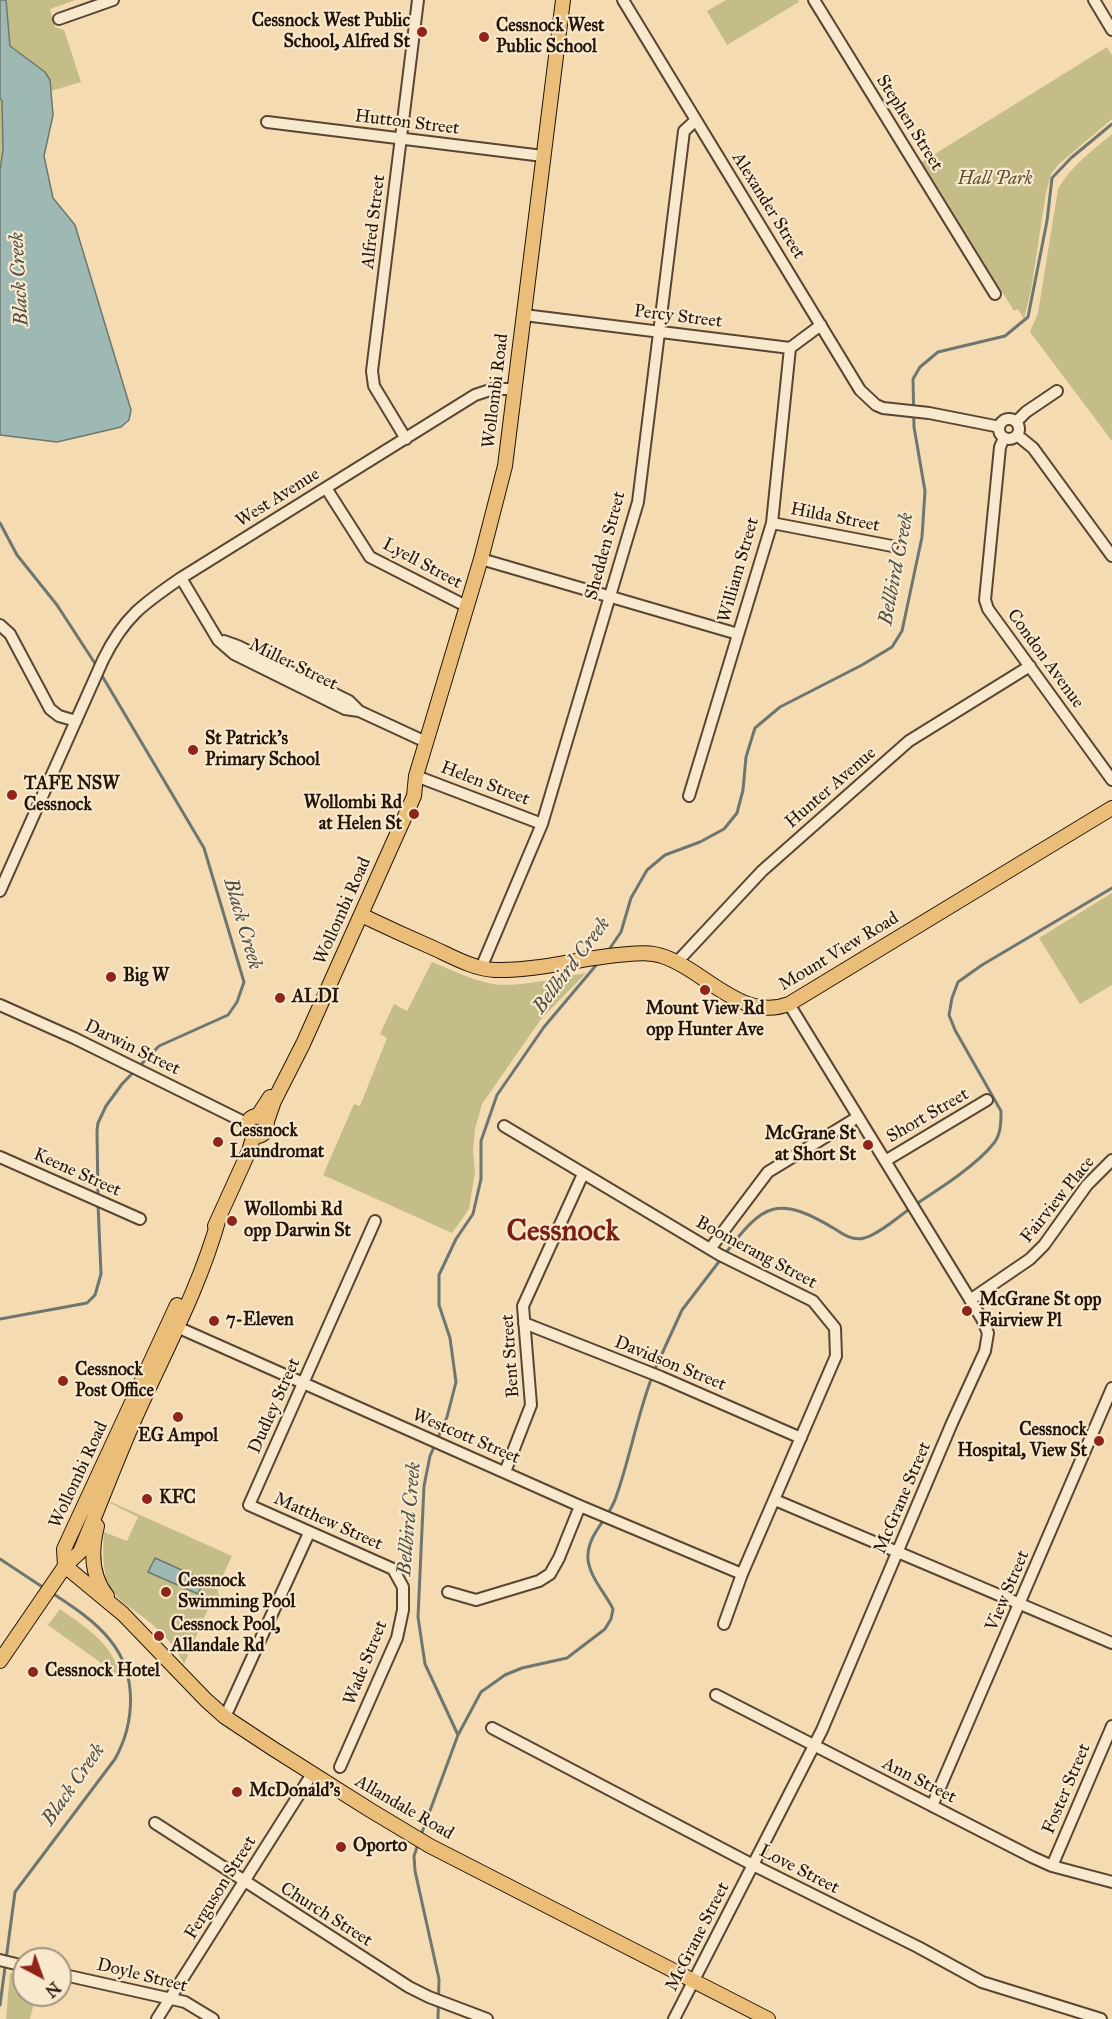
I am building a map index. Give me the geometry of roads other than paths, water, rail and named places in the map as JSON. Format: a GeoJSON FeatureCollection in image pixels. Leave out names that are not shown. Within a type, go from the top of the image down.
{"type":"FeatureCollection","features":[{"type":"Feature","properties":{"kind":"main road","name":"Wollombi Road"},"geometry":{"type":"LineString","coordinates":[[256,1125],[274,1101],[303,1044],[414,796],[416,776],[481,559],[502,482],[563,0]]}},
{"type":"Feature","properties":{"kind":"main road","name":"Wollombi Road"},"geometry":{"type":"LineString","coordinates":[[65,1566],[64,1549],[208,1237],[219,1218],[249,1151],[256,1125],[288,1053],[369,878],[405,792],[416,776]]}},
{"type":"Feature","properties":{"kind":"main road","name":"Mount View Road"},"geometry":{"type":"LineString","coordinates":[[361,915],[481,968],[494,970],[614,955],[651,953],[677,962],[749,1005],[771,1009],[789,1004],[1112,808]]}},
{"type":"Feature","properties":{"kind":"main road"},"geometry":{"type":"LineString","coordinates":[[337,949],[344,941],[353,920],[361,915],[359,907],[368,887],[369,878]]}},
{"type":"Feature","properties":{"kind":"main road","name":"Wollombi Road"},"geometry":{"type":"LineString","coordinates":[[65,1566],[78,1555],[214,1239],[219,1218]]}},
{"type":"Feature","properties":{"kind":"main road"},"geometry":{"type":"LineString","coordinates":[[160,1342],[170,1330],[177,1327],[178,1303]]}},
{"type":"Feature","properties":{"kind":"main road"},"geometry":{"type":"LineString","coordinates":[[101,1503],[92,1555],[95,1572],[105,1593],[123,1614]]}},
{"type":"Feature","properties":{"kind":"main road"},"geometry":{"type":"LineString","coordinates":[[1,1657],[45,1598],[65,1566]]}},
{"type":"Feature","properties":{"kind":"main road","name":"Allandale Road"},"geometry":{"type":"LineString","coordinates":[[65,1566],[123,1614],[225,1717],[312,1774],[430,1846],[768,2019]]}},
{"type":"Feature","properties":{"kind":"street"},"geometry":{"type":"LineString","coordinates":[[59,19],[113,0]]}},
{"type":"Feature","properties":{"kind":"street","name":"Alfred Street"},"geometry":{"type":"LineString","coordinates":[[406,439],[377,392],[372,380],[372,371],[418,0]]}},
{"type":"Feature","properties":{"kind":"street","name":"Alexander Street"},"geometry":{"type":"LineString","coordinates":[[623,0],[860,390],[867,398],[883,408],[929,413],[995,426],[1001,433]]}},
{"type":"Feature","properties":{"kind":"street","name":"Stephen Street"},"geometry":{"type":"LineString","coordinates":[[814,0],[995,294]]}},
{"type":"Feature","properties":{"kind":"street"},"geometry":{"type":"LineString","coordinates":[[1094,0],[1112,30]]}},
{"type":"Feature","properties":{"kind":"street","name":"Shedden Street"},"geometry":{"type":"LineString","coordinates":[[481,968],[542,824],[638,502],[684,131],[696,120]]}},
{"type":"Feature","properties":{"kind":"street","name":"Hutton Street"},"geometry":{"type":"LineString","coordinates":[[267,122],[543,156]]}},
{"type":"Feature","properties":{"kind":"street","name":"Percy Street"},"geometry":{"type":"LineString","coordinates":[[524,315],[790,348]]}},
{"type":"Feature","properties":{"kind":"street"},"geometry":{"type":"LineString","coordinates":[[790,348],[821,325]]}},
{"type":"Feature","properties":{"kind":"street","name":"William Street"},"geometry":{"type":"LineString","coordinates":[[689,796],[772,523],[790,348]]}},
{"type":"Feature","properties":{"kind":"street","name":"West Avenue"},"geometry":{"type":"LineString","coordinates":[[0,891],[103,660],[126,621],[146,602],[181,578],[481,392],[493,389],[515,389]]}},
{"type":"Feature","properties":{"kind":"street"},"geometry":{"type":"LineString","coordinates":[[1016,422],[1026,412],[1057,391]]}},
{"type":"Feature","properties":{"kind":"street"},"geometry":{"type":"LineString","coordinates":[[1004,421],[1016,422],[1019,428],[1017,435],[1010,439],[1001,433],[1004,421]]}},
{"type":"Feature","properties":{"kind":"street","name":"Condon Avenue"},"geometry":{"type":"LineString","coordinates":[[1001,433],[985,600],[988,609],[1112,780]]}},
{"type":"Feature","properties":{"kind":"street"},"geometry":{"type":"LineString","coordinates":[[1017,435],[1033,448],[1112,556]]}},
{"type":"Feature","properties":{"kind":"street","name":"Lyell Street"},"geometry":{"type":"LineString","coordinates":[[326,488],[370,557],[466,606]]}},
{"type":"Feature","properties":{"kind":"street","name":"Hilda Street"},"geometry":{"type":"LineString","coordinates":[[772,523],[892,546]]}},
{"type":"Feature","properties":{"kind":"street"},"geometry":{"type":"LineString","coordinates":[[481,559],[738,634]]}},
{"type":"Feature","properties":{"kind":"street","name":"Miller Street"},"geometry":{"type":"LineString","coordinates":[[181,578],[218,640],[234,654],[345,709],[359,711],[426,742]]}},
{"type":"Feature","properties":{"kind":"street"},"geometry":{"type":"LineString","coordinates":[[0,625],[10,634],[45,703],[56,714],[76,721]]}},
{"type":"Feature","properties":{"kind":"street","name":"Hunter Avenue"},"geometry":{"type":"LineString","coordinates":[[677,962],[762,871],[909,741],[1030,666]]}},
{"type":"Feature","properties":{"kind":"street","name":"Helen Street"},"geometry":{"type":"LineString","coordinates":[[416,776],[542,824]]}},
{"type":"Feature","properties":{"kind":"street","name":"McGrane Street"},"geometry":{"type":"LineString","coordinates":[[674,2019],[815,1745],[988,1342],[987,1329],[970,1300],[789,1004]]}},
{"type":"Feature","properties":{"kind":"street","name":"Darwin Street"},"geometry":{"type":"LineString","coordinates":[[0,1005],[256,1125]]}},
{"type":"Feature","properties":{"kind":"street","name":"Short Street"},"geometry":{"type":"LineString","coordinates":[[885,1161],[987,1100]]}},
{"type":"Feature","properties":{"kind":"street"},"geometry":{"type":"LineString","coordinates":[[719,1254],[768,1172],[858,1117]]}},
{"type":"Feature","properties":{"kind":"street","name":"Boomerang Street"},"geometry":{"type":"LineString","coordinates":[[504,1126],[719,1254],[813,1301],[834,1328],[836,1356],[776,1500],[742,1574],[724,1623]]}},
{"type":"Feature","properties":{"kind":"street","name":"Keene Street"},"geometry":{"type":"LineString","coordinates":[[0,1157],[140,1219]]}},
{"type":"Feature","properties":{"kind":"street","name":"Fairview Place"},"geometry":{"type":"LineString","coordinates":[[970,1300],[1030,1259],[1087,1185],[1112,1160]]}},
{"type":"Feature","properties":{"kind":"street","name":"Bent Street"},"geometry":{"type":"LineString","coordinates":[[505,1472],[531,1405],[523,1306],[583,1174]]}},
{"type":"Feature","properties":{"kind":"street","name":"Dudley Street"},"geometry":{"type":"LineString","coordinates":[[249,1505],[375,1221]]}},
{"type":"Feature","properties":{"kind":"street","name":"Davidson Street"},"geometry":{"type":"LineString","coordinates":[[524,1323],[661,1377],[801,1438]]}},
{"type":"Feature","properties":{"kind":"street","name":"Westcott Street"},"geometry":{"type":"LineString","coordinates":[[177,1327],[580,1506],[742,1574]]}},
{"type":"Feature","properties":{"kind":"street","name":"View Street"},"geometry":{"type":"LineString","coordinates":[[932,1806],[1112,1388]]}},
{"type":"Feature","properties":{"kind":"street"},"geometry":{"type":"LineString","coordinates":[[776,1500],[1112,1643]]}},
{"type":"Feature","properties":{"kind":"street","name":"Matthew Street"},"geometry":{"type":"LineString","coordinates":[[249,1505],[393,1569]]}},
{"type":"Feature","properties":{"kind":"street"},"geometry":{"type":"LineString","coordinates":[[448,1592],[476,1600],[539,1581],[550,1574],[580,1506]]}},
{"type":"Feature","properties":{"kind":"street"},"geometry":{"type":"LineString","coordinates":[[225,1717],[309,1533]]}},
{"type":"Feature","properties":{"kind":"street","name":"Wade Street"},"geometry":{"type":"LineString","coordinates":[[340,1767],[397,1638],[404,1598],[400,1578],[393,1569]]}},
{"type":"Feature","properties":{"kind":"street","name":"Ann Street"},"geometry":{"type":"LineString","coordinates":[[716,1695],[1052,1866],[1112,1882]]}},
{"type":"Feature","properties":{"kind":"street","name":"Foster Street"},"geometry":{"type":"LineString","coordinates":[[1052,1866],[1112,1726]]}},
{"type":"Feature","properties":{"kind":"street","name":"Love Street"},"geometry":{"type":"LineString","coordinates":[[492,1728],[753,1866],[918,1947],[982,1982],[1101,2019]]}},
{"type":"Feature","properties":{"kind":"street","name":"Ferguson Street"},"geometry":{"type":"LineString","coordinates":[[157,2019],[312,1774]]}},
{"type":"Feature","properties":{"kind":"street","name":"Church Street"},"geometry":{"type":"LineString","coordinates":[[155,1823],[409,1987],[448,2005],[487,2019]]}},
{"type":"Feature","properties":{"kind":"street","name":"Doyle Street"},"geometry":{"type":"LineString","coordinates":[[72,1977],[185,2002],[213,2019]]}},
{"type":"Feature","properties":{"kind":"water"},"geometry":{"type":"Polygon","coordinates":[[[0,0],[6,0],[10,46],[45,72],[50,80],[53,115],[44,156],[53,198],[75,225],[131,410],[129,420],[121,427],[57,442],[0,435],[0,170],[3,150],[2,101],[0,98],[0,0]]]}},
{"type":"Feature","properties":{"kind":"water"},"geometry":{"type":"Polygon","coordinates":[[[155,1558],[204,1580],[198,1594],[148,1572],[155,1558]]]}},
{"type":"Feature","properties":{"kind":"waterway","name":"Bellbird Creek"},"geometry":{"type":"LineString","coordinates":[[608,951],[621,932],[631,898],[647,870],[665,855],[700,842],[724,829],[737,813],[743,790],[746,757],[755,728],[780,707],[892,647],[902,631],[922,537],[925,491],[914,427],[913,379],[920,367],[938,352],[1005,336],[1028,317],[1047,221],[1052,178],[1071,158],[1112,124]]}},
{"type":"Feature","properties":{"kind":"waterway","name":"Black Creek"},"geometry":{"type":"LineString","coordinates":[[0,523],[17,555],[57,605],[96,665]]}},
{"type":"Feature","properties":{"kind":"waterway","name":"Black Creek"},"geometry":{"type":"LineString","coordinates":[[98,1198],[97,1131],[106,1106],[122,1084],[159,1046],[228,1015],[237,1002],[244,982],[204,848],[101,674]]}},
{"type":"Feature","properties":{"kind":"waterway"},"geometry":{"type":"LineString","coordinates":[[916,1204],[978,1160],[994,1143],[1000,1128],[1001,1111],[955,1030],[949,1015],[958,982],[982,965],[1112,888]]}},
{"type":"Feature","properties":{"kind":"waterway","name":"Bellbird Creek"},"geometry":{"type":"LineString","coordinates":[[421,1835],[458,1735],[425,1664],[418,1617],[424,1486],[430,1456],[447,1417],[456,1382],[450,1338],[439,1305],[439,1275],[456,1239],[473,1214],[481,1179],[481,1141],[497,1095],[544,1027],[598,963]]}},
{"type":"Feature","properties":{"kind":"waterway","name":"Black Creek"},"geometry":{"type":"LineString","coordinates":[[0,1319],[87,1303],[95,1295],[101,1274],[98,1204]]}},
{"type":"Feature","properties":{"kind":"waterway"},"geometry":{"type":"LineString","coordinates":[[725,1254],[751,1223],[773,1209],[785,1208],[799,1211],[849,1237],[860,1239],[876,1233],[911,1208]]}},
{"type":"Feature","properties":{"kind":"waterway"},"geometry":{"type":"LineString","coordinates":[[654,1371],[682,1310],[721,1259]]}},
{"type":"Feature","properties":{"kind":"waterway"},"geometry":{"type":"LineString","coordinates":[[458,1735],[481,1692],[505,1675],[522,1668],[567,1658],[605,1629],[611,1619],[613,1609],[592,1573],[588,1551],[594,1535],[616,1497],[652,1377]]}},
{"type":"Feature","properties":{"kind":"waterway","name":"Black Creek"},"geometry":{"type":"LineString","coordinates":[[0,1559],[44,1588]]}},
{"type":"Feature","properties":{"kind":"waterway","name":"Black Creek"},"geometry":{"type":"LineString","coordinates":[[0,2005],[15,1892],[115,1759],[122,1745],[130,1714],[129,1683],[119,1653],[97,1626],[52,1593]]}},
{"type":"Feature","properties":{"kind":"waterway","name":"Bellbird Creek"},"geometry":{"type":"LineString","coordinates":[[418,1844],[414,1856],[415,1871],[439,1979],[438,2019]]}},
{"type":"Feature","properties":{"kind":"place","name":"Cessnock West Public School, Alfred St"},"geometry":{"type":"Point","coordinates":[422,32]}},
{"type":"Feature","properties":{"kind":"place","name":"Cessnock West Public School"},"geometry":{"type":"Point","coordinates":[484,37]}},
{"type":"Feature","properties":{"kind":"place","name":"St Patrick's Primary School"},"geometry":{"type":"Point","coordinates":[193,750]}},
{"type":"Feature","properties":{"kind":"place","name":"TAFE NSW Cessnock"},"geometry":{"type":"Point","coordinates":[12,795]}},
{"type":"Feature","properties":{"kind":"place","name":"Wollombi Rd at Helen St"},"geometry":{"type":"Point","coordinates":[414,814]}},
{"type":"Feature","properties":{"kind":"place","name":"Big W"},"geometry":{"type":"Point","coordinates":[111,977]}},
{"type":"Feature","properties":{"kind":"place","name":"Mount View Rd opp Hunter Ave"},"geometry":{"type":"Point","coordinates":[705,990]}},
{"type":"Feature","properties":{"kind":"place","name":"ALDI"},"geometry":{"type":"Point","coordinates":[280,998]}},
{"type":"Feature","properties":{"kind":"place","name":"Cessnock Laundromat"},"geometry":{"type":"Point","coordinates":[218,1142]}},
{"type":"Feature","properties":{"kind":"place","name":"McGrane St at Short St"},"geometry":{"type":"Point","coordinates":[868,1145]}},
{"type":"Feature","properties":{"kind":"place","name":"Wollombi Rd opp Darwin St"},"geometry":{"type":"Point","coordinates":[232,1221]}},
{"type":"Feature","properties":{"kind":"place","name":"McGrane St opp Fairview Pl"},"geometry":{"type":"Point","coordinates":[967,1311]}},
{"type":"Feature","properties":{"kind":"place","name":"7-Eleven"},"geometry":{"type":"Point","coordinates":[214,1321]}},
{"type":"Feature","properties":{"kind":"place","name":"Cessnock Post Office"},"geometry":{"type":"Point","coordinates":[63,1381]}},
{"type":"Feature","properties":{"kind":"place","name":"EG Ampol"},"geometry":{"type":"Point","coordinates":[178,1417]}},
{"type":"Feature","properties":{"kind":"place","name":"Cessnock Hospital, View St"},"geometry":{"type":"Point","coordinates":[1099,1441]}},
{"type":"Feature","properties":{"kind":"place","name":"KFC"},"geometry":{"type":"Point","coordinates":[147,1499]}},
{"type":"Feature","properties":{"kind":"place","name":"Cessnock Swimming Pool"},"geometry":{"type":"Point","coordinates":[166,1592]}},
{"type":"Feature","properties":{"kind":"place","name":"Cessnock Pool, Allandale Rd"},"geometry":{"type":"Point","coordinates":[159,1636]}},
{"type":"Feature","properties":{"kind":"place","name":"Cessnock Hotel"},"geometry":{"type":"Point","coordinates":[33,1672]}},
{"type":"Feature","properties":{"kind":"place","name":"McDonald's"},"geometry":{"type":"Point","coordinates":[237,1792]}},
{"type":"Feature","properties":{"kind":"place","name":"Oporto"},"geometry":{"type":"Point","coordinates":[341,1847]}},
{"type":"Feature","properties":{"kind":"district","name":"Cessnock"},"geometry":{"type":"Point","coordinates":[563,1233]}},
{"type":"Feature","properties":{"kind":"park label","name":"Hall Park"},"geometry":{"type":"Point","coordinates":[995,180]}}]}
